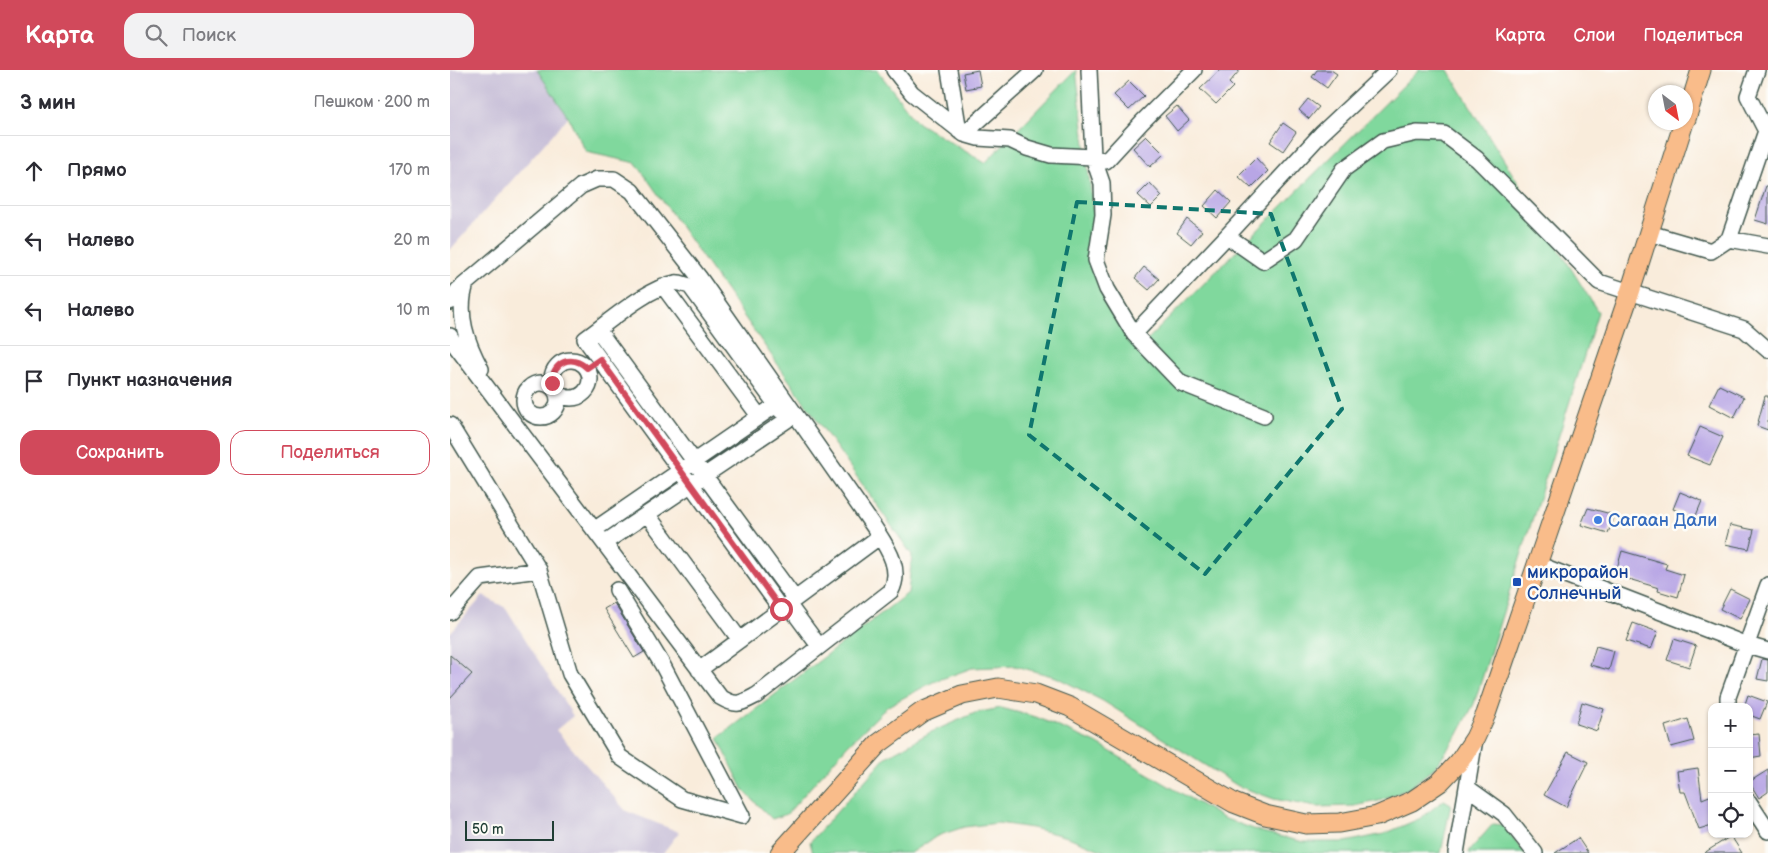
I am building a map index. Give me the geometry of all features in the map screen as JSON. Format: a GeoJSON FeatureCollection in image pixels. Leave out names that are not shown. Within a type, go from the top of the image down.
{"type":"FeatureCollection","features":[{"type":"Feature","properties":{"kind":"main road"},"geometry":{"type":"LineString","coordinates":[[1693,96],[1701,70]]}},
{"type":"Feature","properties":{"kind":"main road"},"geometry":{"type":"LineString","coordinates":[[786,851],[878,744],[922,712],[962,694],[998,688],[1036,694],[1070,707],[1234,803],[1265,815],[1306,824],[1339,823],[1376,816],[1412,800],[1440,782],[1459,762],[1475,738],[1486,714],[1630,292],[1682,130]]}},
{"type":"Feature","properties":{"kind":"street"},"geometry":{"type":"LineString","coordinates":[[894,70],[912,93],[961,132],[978,138],[1010,140],[1026,148],[1051,155],[1093,157],[1106,161],[1194,70]]}},
{"type":"Feature","properties":{"kind":"street"},"geometry":{"type":"LineString","coordinates":[[949,70],[961,132]]}},
{"type":"Feature","properties":{"kind":"street"},"geometry":{"type":"LineString","coordinates":[[961,132],[1035,70]]}},
{"type":"Feature","properties":{"kind":"street"},"geometry":{"type":"LineString","coordinates":[[1089,70],[1093,157],[1102,183],[1103,215],[1096,260],[1107,289],[1134,334],[1181,382],[1264,416]]}},
{"type":"Feature","properties":{"kind":"street"},"geometry":{"type":"LineString","coordinates":[[1134,334],[1321,134],[1389,70]]}},
{"type":"Feature","properties":{"kind":"street"},"geometry":{"type":"LineString","coordinates":[[1649,234],[1711,251],[1729,238],[1767,131],[1748,96],[1757,70]]}},
{"type":"Feature","properties":{"kind":"street"},"geometry":{"type":"LineString","coordinates":[[1227,236],[1263,261],[1296,239],[1344,169],[1382,141],[1416,133],[1444,134],[1477,159],[1600,282],[1744,329],[1768,350]]}},
{"type":"Feature","properties":{"kind":"street"},"geometry":{"type":"LineString","coordinates":[[450,302],[466,282],[581,186],[597,179],[614,179],[632,190],[700,277],[879,534],[892,556],[896,573],[895,583],[891,591],[757,695],[744,702],[732,704],[720,697],[699,670],[450,336]]}},
{"type":"Feature","properties":{"kind":"street"},"geometry":{"type":"LineString","coordinates":[[1729,238],[1768,246]]}},
{"type":"Feature","properties":{"kind":"street"},"geometry":{"type":"LineString","coordinates":[[466,282],[462,297],[461,313],[467,338],[476,360],[501,406]]}},
{"type":"Feature","properties":{"kind":"street"},"geometry":{"type":"LineString","coordinates":[[591,335],[648,294],[663,286],[677,283],[690,286],[874,540],[889,565],[891,578],[887,590],[878,601]]}},
{"type":"Feature","properties":{"kind":"street"},"geometry":{"type":"LineString","coordinates":[[663,286],[759,416]]}},
{"type":"Feature","properties":{"kind":"street"},"geometry":{"type":"LineString","coordinates":[[591,335],[600,359],[691,485],[788,604],[819,646]]}},
{"type":"Feature","properties":{"kind":"street"},"geometry":{"type":"LineString","coordinates":[[591,335],[694,461],[788,604]]}},
{"type":"Feature","properties":{"kind":"street"},"geometry":{"type":"LineString","coordinates":[[587,368],[600,359]]}},
{"type":"Feature","properties":{"kind":"street"},"geometry":{"type":"LineString","coordinates":[[554,388],[539,382],[529,387],[524,396],[524,402],[527,410],[533,416],[550,415],[558,406],[559,400],[554,388],[552,376],[554,370],[564,362],[576,361],[587,368],[590,380],[586,391],[581,396],[576,398],[564,397],[554,388]]}},
{"type":"Feature","properties":{"kind":"street"},"geometry":{"type":"LineString","coordinates":[[594,530],[776,405]]}},
{"type":"Feature","properties":{"kind":"street"},"geometry":{"type":"LineString","coordinates":[[512,421],[527,410]]}},
{"type":"Feature","properties":{"kind":"street"},"geometry":{"type":"LineString","coordinates":[[604,543],[787,420]]}},
{"type":"Feature","properties":{"kind":"street"},"geometry":{"type":"LineString","coordinates":[[450,425],[539,570],[570,674],[620,758],[682,798],[742,816],[662,664],[616,590]]}},
{"type":"Feature","properties":{"kind":"street"},"geometry":{"type":"LineString","coordinates":[[647,514],[740,640]]}},
{"type":"Feature","properties":{"kind":"street"},"geometry":{"type":"LineString","coordinates":[[699,670],[874,540]]}},
{"type":"Feature","properties":{"kind":"street"},"geometry":{"type":"LineString","coordinates":[[1537,564],[1768,651]]}},
{"type":"Feature","properties":{"kind":"street"},"geometry":{"type":"LineString","coordinates":[[450,612],[480,578],[539,570]]}},
{"type":"Feature","properties":{"kind":"street"},"geometry":{"type":"LineString","coordinates":[[1728,703],[1728,697],[1768,585]]}},
{"type":"Feature","properties":{"kind":"street"},"geometry":{"type":"LineString","coordinates":[[1456,853],[1475,738]]}},
{"type":"Feature","properties":{"kind":"street"},"geometry":{"type":"LineString","coordinates":[[1468,788],[1504,814],[1535,853]]}},
{"type":"Feature","properties":{"kind":"street"},"geometry":{"type":"LineString","coordinates":[[1753,808],[1768,831]]}},
{"type":"Feature","properties":{"kind":"highlighted area"},"geometry":{"type":"Polygon","coordinates":[[[1077,202],[1271,214],[1342,409],[1205,574],[1029,435],[1077,202]]]}},
{"type":"Feature","properties":{"kind":"shaded area"},"geometry":{"type":"Polygon","coordinates":[[[450,70],[537,70],[568,117],[450,250],[450,70]]]}},
{"type":"Feature","properties":{"kind":"shaded area"},"geometry":{"type":"Polygon","coordinates":[[[483,596],[506,608],[573,716],[556,730],[626,811],[679,832],[663,853],[450,853],[450,633],[483,596]]]}},
{"type":"Feature","properties":{"kind":"green space"},"geometry":{"type":"Polygon","coordinates":[[[537,70],[877,70],[918,123],[985,163],[1076,70],[1104,299],[1144,343],[1419,70],[1448,70],[1598,312],[1474,704],[1457,736],[1434,768],[1409,788],[1383,800],[1355,806],[1316,807],[1274,799],[1238,786],[1103,701],[1056,677],[1015,666],[972,668],[933,682],[888,706],[847,746],[787,814],[772,819],[744,791],[718,738],[908,593],[912,555],[636,163],[586,152],[568,117],[537,70]]]}},
{"type":"Feature","properties":{"kind":"green space"},"geometry":{"type":"Polygon","coordinates":[[[1001,708],[1036,717],[1096,743],[1223,818],[1262,832],[1303,842],[1345,842],[1384,834],[1421,818],[1444,800],[1451,804],[1441,853],[1108,853],[1068,837],[1032,828],[998,823],[964,827],[937,836],[911,853],[813,853],[810,842],[886,757],[929,733],[975,713],[1001,708]]]}},
{"type":"Feature","properties":{"kind":"green space"},"geometry":{"type":"Polygon","coordinates":[[[1493,824],[1503,825],[1525,853],[1469,853],[1493,824]]]}},
{"type":"Feature","properties":{"kind":"building"},"geometry":{"type":"Polygon","coordinates":[[[978,70],[981,86],[966,89],[963,73],[978,70]]]}},
{"type":"Feature","properties":{"kind":"building"},"geometry":{"type":"Polygon","coordinates":[[[1220,70],[1240,70],[1229,83],[1233,87],[1216,104],[1200,89],[1220,70]]]}},
{"type":"Feature","properties":{"kind":"building"},"geometry":{"type":"Polygon","coordinates":[[[1317,70],[1331,70],[1337,74],[1327,88],[1312,77],[1317,70]]]}},
{"type":"Feature","properties":{"kind":"building"},"geometry":{"type":"Polygon","coordinates":[[[1129,81],[1144,96],[1129,110],[1114,95],[1129,81]]]}},
{"type":"Feature","properties":{"kind":"building"},"geometry":{"type":"Polygon","coordinates":[[[1308,99],[1319,107],[1309,119],[1299,110],[1308,99]]]}},
{"type":"Feature","properties":{"kind":"building"},"geometry":{"type":"Polygon","coordinates":[[[1177,106],[1189,120],[1177,131],[1165,116],[1177,106]]]}},
{"type":"Feature","properties":{"kind":"building"},"geometry":{"type":"Polygon","coordinates":[[[1283,123],[1296,132],[1283,151],[1270,142],[1283,123]]]}},
{"type":"Feature","properties":{"kind":"building"},"geometry":{"type":"Polygon","coordinates":[[[1146,136],[1164,154],[1150,167],[1133,148],[1146,136]]]}},
{"type":"Feature","properties":{"kind":"building"},"geometry":{"type":"Polygon","coordinates":[[[1256,158],[1268,171],[1251,188],[1238,176],[1256,158]]]}},
{"type":"Feature","properties":{"kind":"building"},"geometry":{"type":"Polygon","coordinates":[[[1150,183],[1162,196],[1151,207],[1138,195],[1150,183]]]}},
{"type":"Feature","properties":{"kind":"building"},"geometry":{"type":"Polygon","coordinates":[[[1766,186],[1768,186],[1768,224],[1755,220],[1766,186]]]}},
{"type":"Feature","properties":{"kind":"building"},"geometry":{"type":"Polygon","coordinates":[[[1218,190],[1231,202],[1217,218],[1204,206],[1218,190]]]}},
{"type":"Feature","properties":{"kind":"building"},"geometry":{"type":"Polygon","coordinates":[[[1187,219],[1202,231],[1191,244],[1177,233],[1187,219]]]}},
{"type":"Feature","properties":{"kind":"building"},"geometry":{"type":"Polygon","coordinates":[[[1144,267],[1159,279],[1149,290],[1135,278],[1144,267]]]}},
{"type":"Feature","properties":{"kind":"building"},"geometry":{"type":"Polygon","coordinates":[[[1719,385],[1744,397],[1734,418],[1709,405],[1719,385]]]}},
{"type":"Feature","properties":{"kind":"building"},"geometry":{"type":"Polygon","coordinates":[[[1765,396],[1768,396],[1768,430],[1757,426],[1765,396]]]}},
{"type":"Feature","properties":{"kind":"building"},"geometry":{"type":"Polygon","coordinates":[[[1700,427],[1723,437],[1710,465],[1687,456],[1700,427]]]}},
{"type":"Feature","properties":{"kind":"building"},"geometry":{"type":"Polygon","coordinates":[[[1680,492],[1702,501],[1695,518],[1673,509],[1680,492]]]}},
{"type":"Feature","properties":{"kind":"building","name":"Сагаан Дали"},"geometry":{"type":"Polygon","coordinates":[[[1588,508],[1615,515],[1608,533],[1581,525],[1588,508]]]}},
{"type":"Feature","properties":{"kind":"building"},"geometry":{"type":"Polygon","coordinates":[[[1730,525],[1754,530],[1749,549],[1725,544],[1730,525]]]}},
{"type":"Feature","properties":{"kind":"building"},"geometry":{"type":"Polygon","coordinates":[[[1622,551],[1667,564],[1665,569],[1684,575],[1678,597],[1658,591],[1659,588],[1615,575],[1622,551]]]}},
{"type":"Feature","properties":{"kind":"building"},"geometry":{"type":"Polygon","coordinates":[[[1730,589],[1750,599],[1740,619],[1720,609],[1730,589]]]}},
{"type":"Feature","properties":{"kind":"building"},"geometry":{"type":"Polygon","coordinates":[[[614,603],[644,652],[634,658],[604,609],[614,603]]]}},
{"type":"Feature","properties":{"kind":"building"},"geometry":{"type":"Polygon","coordinates":[[[1633,623],[1658,632],[1651,649],[1626,641],[1633,623]]]}},
{"type":"Feature","properties":{"kind":"building"},"geometry":{"type":"Polygon","coordinates":[[[1674,639],[1696,646],[1689,667],[1667,660],[1674,639]]]}},
{"type":"Feature","properties":{"kind":"building"},"geometry":{"type":"Polygon","coordinates":[[[1596,646],[1614,651],[1609,670],[1590,665],[1596,646]]]}},
{"type":"Feature","properties":{"kind":"building"},"geometry":{"type":"Polygon","coordinates":[[[450,655],[472,674],[450,698],[450,655]]]}},
{"type":"Feature","properties":{"kind":"building"},"geometry":{"type":"Polygon","coordinates":[[[1762,659],[1768,660],[1768,681],[1757,679],[1762,659]]]}},
{"type":"Feature","properties":{"kind":"building"},"geometry":{"type":"Polygon","coordinates":[[[1748,695],[1767,702],[1760,719],[1753,716],[1753,703],[1745,703],[1748,695]]]}},
{"type":"Feature","properties":{"kind":"building"},"geometry":{"type":"Polygon","coordinates":[[[1582,702],[1604,709],[1597,731],[1576,724],[1582,702]]]}},
{"type":"Feature","properties":{"kind":"building"},"geometry":{"type":"Polygon","coordinates":[[[1688,719],[1694,741],[1671,747],[1665,726],[1688,719]]]}},
{"type":"Feature","properties":{"kind":"building"},"geometry":{"type":"Polygon","coordinates":[[[1759,734],[1761,756],[1753,757],[1753,735],[1759,734]]]}},
{"type":"Feature","properties":{"kind":"building"},"geometry":{"type":"Polygon","coordinates":[[[1568,752],[1588,762],[1566,807],[1544,795],[1568,752]]]}},
{"type":"Feature","properties":{"kind":"building"},"geometry":{"type":"Polygon","coordinates":[[[1698,768],[1702,799],[1708,797],[1708,826],[1699,829],[1685,792],[1680,792],[1677,771],[1698,768]]]}},
{"type":"Feature","properties":{"kind":"building"},"geometry":{"type":"Polygon","coordinates":[[[1768,770],[1768,792],[1759,798],[1753,788],[1753,779],[1768,770]]]}},
{"type":"Feature","properties":{"kind":"building"},"geometry":{"type":"Polygon","coordinates":[[[1578,838],[1588,853],[1555,853],[1578,838]]]}},
{"type":"Feature","properties":{"kind":"building"},"geometry":{"type":"Polygon","coordinates":[[[1728,838],[1732,838],[1742,853],[1704,853],[1728,838]]]}},
{"type":"Feature","properties":{"kind":"place","name":"Сагаан Дали"},"geometry":{"type":"Point","coordinates":[1598,520]}},
{"type":"Feature","properties":{"kind":"place","name":"микрорайон Солнечный"},"geometry":{"type":"Point","coordinates":[1517,582]}},
{"type":"Feature","properties":{"kind":"route"},"geometry":{"type":"LineString","coordinates":[[552,383],[554,370],[564,362],[576,361],[587,368],[600,359],[781,609]]}}]}
